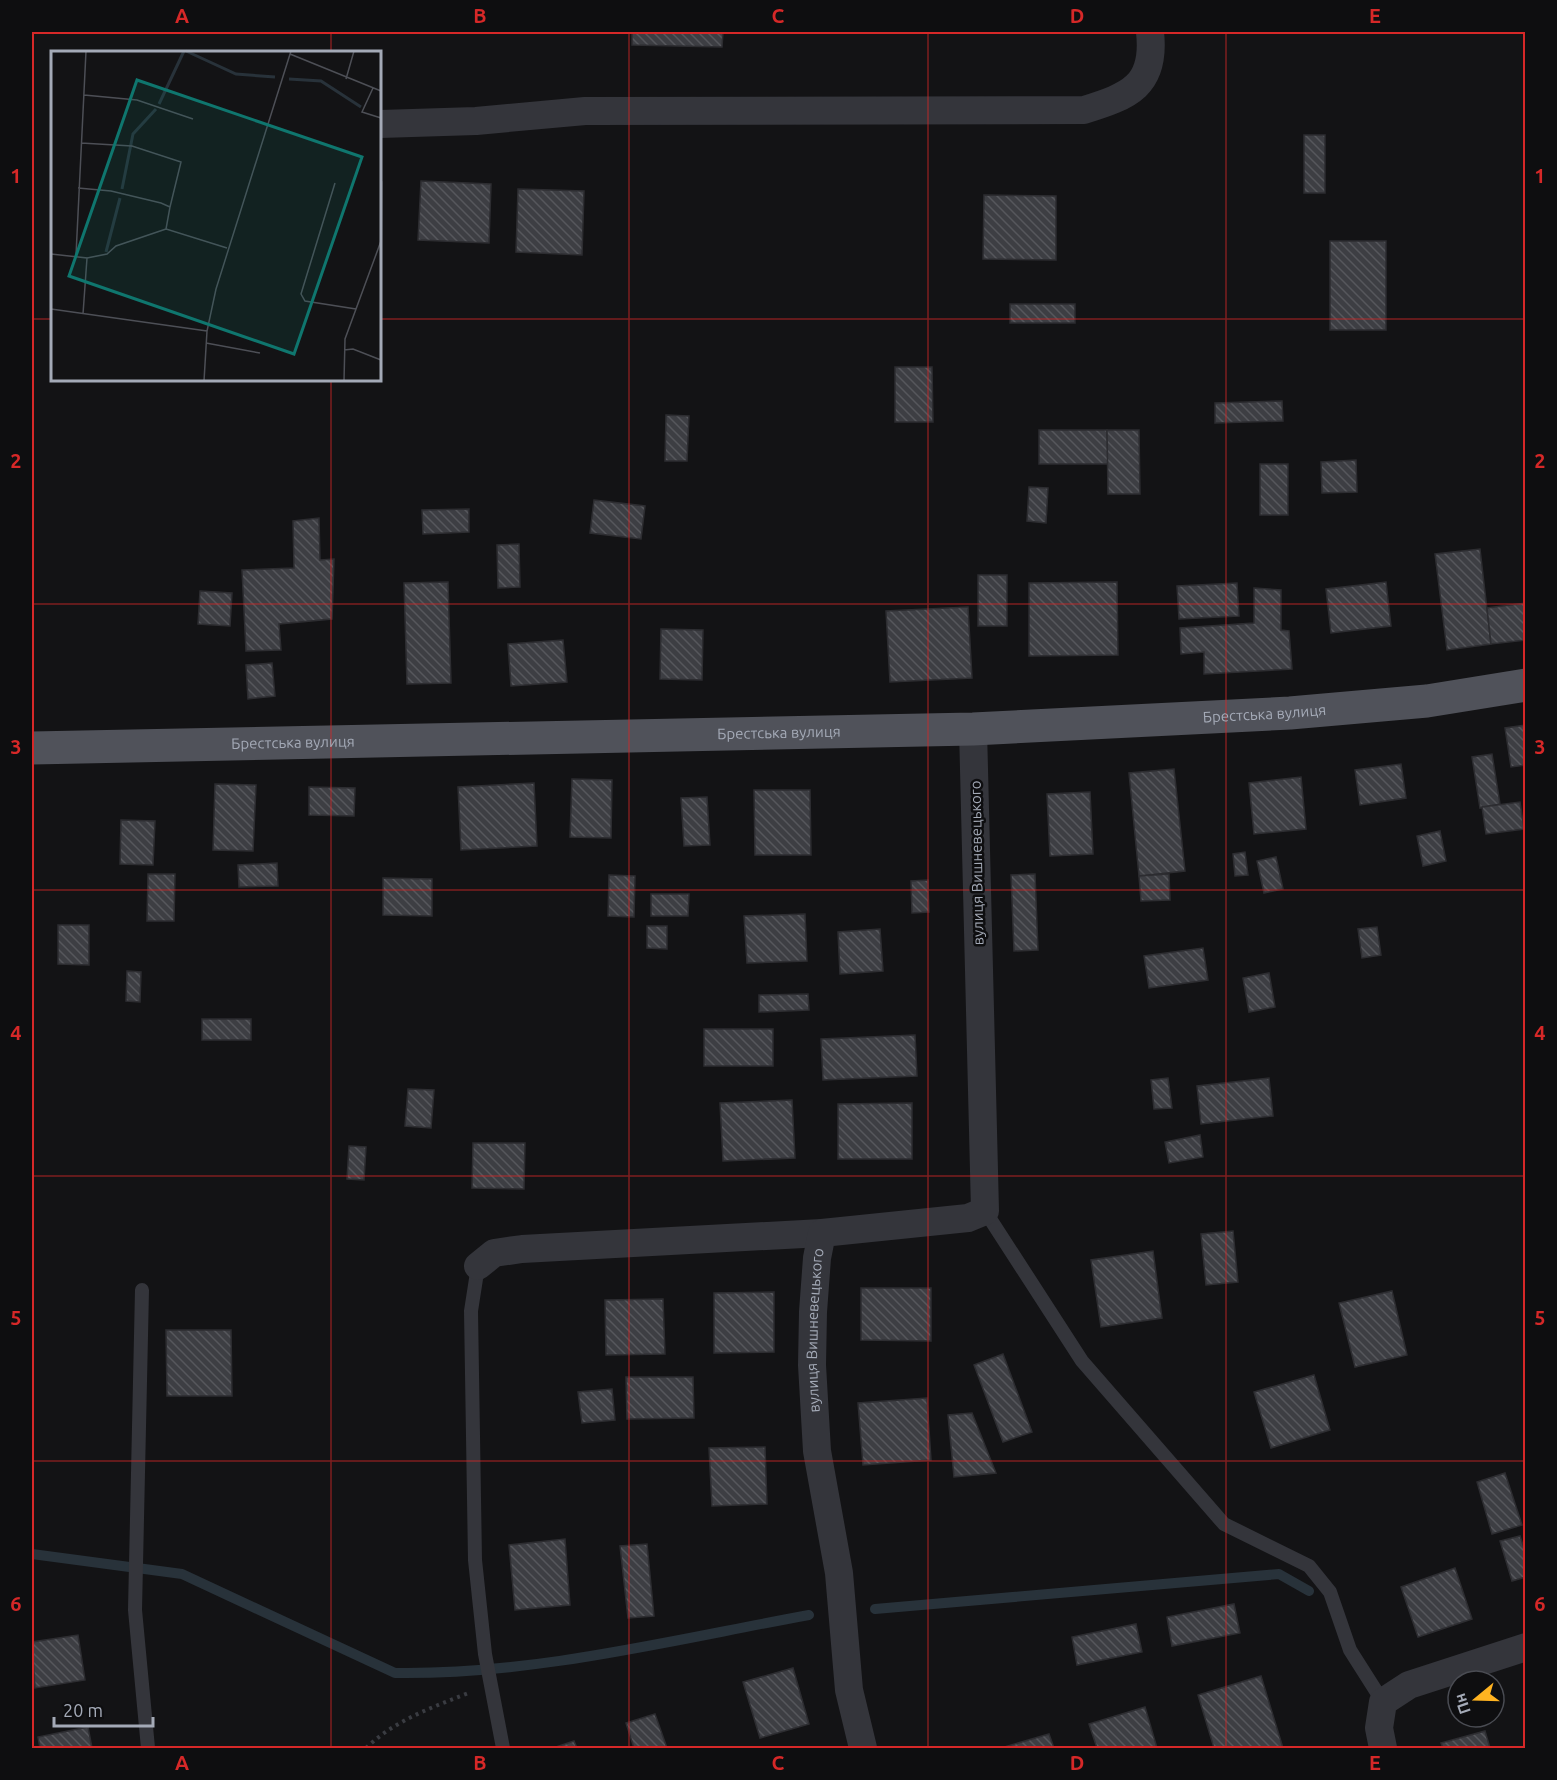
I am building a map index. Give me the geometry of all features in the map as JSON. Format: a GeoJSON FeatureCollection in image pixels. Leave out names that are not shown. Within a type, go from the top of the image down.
{"type":"FeatureCollection","features":[{"type":"Feature","properties":{"kind":"main road","name":"Брестська вулиця"},"geometry":{"type":"LineString","coordinates":[[32,748],[973,729],[1301,712],[1427,701],[1526,685]]}},
{"type":"Feature","properties":{"kind":"street"},"geometry":{"type":"LineString","coordinates":[[381,124],[476,121],[585,111],[1084,110],[1119,99],[1143,80],[1152,49],[1150,32]]}},
{"type":"Feature","properties":{"kind":"street","name":"вулиця Вишневецького"},"geometry":{"type":"LineString","coordinates":[[862,1749],[849,1690],[839,1573],[817,1451],[812,1365],[817,1258],[822,1233],[968,1218],[986,1211],[973,729]]}},
{"type":"Feature","properties":{"kind":"street"},"geometry":{"type":"LineString","coordinates":[[478,1266],[494,1253],[522,1249],[822,1233]]}},
{"type":"Feature","properties":{"kind":"street"},"geometry":{"type":"LineString","coordinates":[[1383,1749],[1379,1728],[1383,1702],[1409,1685],[1526,1647]]}},
{"type":"Feature","properties":{"kind":"lane"},"geometry":{"type":"LineString","coordinates":[[986,1211],[1082,1361],[1224,1524],[1309,1566],[1330,1592],[1350,1650],[1383,1702]]}},
{"type":"Feature","properties":{"kind":"lane"},"geometry":{"type":"LineString","coordinates":[[478,1266],[471,1311],[475,1560],[486,1654],[503,1749]]}},
{"type":"Feature","properties":{"kind":"lane"},"geometry":{"type":"LineString","coordinates":[[142,1290],[135,1610],[148,1749]]}},
{"type":"Feature","properties":{"kind":"path"},"geometry":{"type":"LineString","coordinates":[[366,1749],[383,1732],[428,1709],[491,1684]]}},
{"type":"Feature","properties":{"kind":"building"},"geometry":{"type":"Polygon","coordinates":[[[632,32],[723,32],[722,47],[632,45],[632,32]]]}},
{"type":"Feature","properties":{"kind":"building"},"geometry":{"type":"Polygon","coordinates":[[[1304,135],[1325,135],[1325,193],[1304,193],[1304,135]]]}},
{"type":"Feature","properties":{"kind":"building"},"geometry":{"type":"Polygon","coordinates":[[[421,181],[491,184],[489,243],[418,240],[421,181]]]}},
{"type":"Feature","properties":{"kind":"building"},"geometry":{"type":"Polygon","coordinates":[[[381,182],[382,182],[381,268],[381,182]]]}},
{"type":"Feature","properties":{"kind":"building"},"geometry":{"type":"Polygon","coordinates":[[[518,189],[584,191],[582,255],[516,252],[518,189]]]}},
{"type":"Feature","properties":{"kind":"building"},"geometry":{"type":"Polygon","coordinates":[[[984,195],[1056,196],[1056,260],[983,259],[984,195]]]}},
{"type":"Feature","properties":{"kind":"building"},"geometry":{"type":"Polygon","coordinates":[[[1330,241],[1386,241],[1386,330],[1330,330],[1330,241]]]}},
{"type":"Feature","properties":{"kind":"building"},"geometry":{"type":"Polygon","coordinates":[[[1010,304],[1075,304],[1075,323],[1010,323],[1010,304]]]}},
{"type":"Feature","properties":{"kind":"building"},"geometry":{"type":"Polygon","coordinates":[[[895,367],[932,367],[933,422],[895,422],[895,367]]]}},
{"type":"Feature","properties":{"kind":"building"},"geometry":{"type":"Polygon","coordinates":[[[1282,401],[1283,421],[1215,423],[1215,403],[1282,401]]]}},
{"type":"Feature","properties":{"kind":"building"},"geometry":{"type":"Polygon","coordinates":[[[666,415],[689,416],[687,461],[665,461],[666,415]]]}},
{"type":"Feature","properties":{"kind":"building"},"geometry":{"type":"Polygon","coordinates":[[[1039,430],[1107,430],[1108,464],[1039,464],[1039,430]]]}},
{"type":"Feature","properties":{"kind":"building"},"geometry":{"type":"Polygon","coordinates":[[[1107,430],[1139,430],[1140,494],[1108,494],[1107,430]]]}},
{"type":"Feature","properties":{"kind":"building"},"geometry":{"type":"Polygon","coordinates":[[[1356,460],[1357,492],[1322,493],[1321,462],[1356,460]]]}},
{"type":"Feature","properties":{"kind":"building"},"geometry":{"type":"Polygon","coordinates":[[[1260,464],[1288,464],[1288,515],[1260,515],[1260,464]]]}},
{"type":"Feature","properties":{"kind":"building"},"geometry":{"type":"Polygon","coordinates":[[[1029,487],[1048,488],[1046,523],[1027,521],[1029,487]]]}},
{"type":"Feature","properties":{"kind":"building"},"geometry":{"type":"Polygon","coordinates":[[[594,500],[645,506],[641,539],[590,533],[594,500]]]}},
{"type":"Feature","properties":{"kind":"building"},"geometry":{"type":"Polygon","coordinates":[[[469,509],[469,532],[423,534],[422,510],[469,509]]]}},
{"type":"Feature","properties":{"kind":"building"},"geometry":{"type":"Polygon","coordinates":[[[319,518],[320,560],[334,559],[332,619],[279,624],[281,650],[246,651],[242,570],[294,568],[293,521],[319,518]]]}},
{"type":"Feature","properties":{"kind":"building"},"geometry":{"type":"Polygon","coordinates":[[[519,544],[520,587],[498,588],[497,545],[519,544]]]}},
{"type":"Feature","properties":{"kind":"building"},"geometry":{"type":"Polygon","coordinates":[[[1480,549],[1491,644],[1447,650],[1435,554],[1480,549]]]}},
{"type":"Feature","properties":{"kind":"building"},"geometry":{"type":"Polygon","coordinates":[[[978,575],[1007,575],[1007,626],[978,626],[978,575]]]}},
{"type":"Feature","properties":{"kind":"building"},"geometry":{"type":"Polygon","coordinates":[[[448,582],[451,683],[407,684],[404,583],[448,582]]]}},
{"type":"Feature","properties":{"kind":"building"},"geometry":{"type":"Polygon","coordinates":[[[1117,582],[1118,655],[1029,656],[1029,583],[1117,582]]]}},
{"type":"Feature","properties":{"kind":"building"},"geometry":{"type":"Polygon","coordinates":[[[1386,582],[1391,626],[1331,633],[1326,589],[1386,582]]]}},
{"type":"Feature","properties":{"kind":"building"},"geometry":{"type":"Polygon","coordinates":[[[1237,583],[1239,616],[1179,619],[1177,586],[1237,583]]]}},
{"type":"Feature","properties":{"kind":"building"},"geometry":{"type":"Polygon","coordinates":[[[1254,588],[1281,590],[1281,630],[1289,631],[1292,669],[1204,674],[1204,652],[1181,654],[1180,628],[1254,623],[1254,588]]]}},
{"type":"Feature","properties":{"kind":"building"},"geometry":{"type":"Polygon","coordinates":[[[200,591],[232,593],[230,626],[198,624],[200,591]]]}},
{"type":"Feature","properties":{"kind":"building"},"geometry":{"type":"Polygon","coordinates":[[[1526,603],[1526,640],[1491,644],[1487,608],[1526,603]]]}},
{"type":"Feature","properties":{"kind":"building"},"geometry":{"type":"Polygon","coordinates":[[[968,607],[972,678],[890,682],[886,611],[968,607]]]}},
{"type":"Feature","properties":{"kind":"building"},"geometry":{"type":"Polygon","coordinates":[[[661,629],[703,630],[702,680],[660,679],[661,629]]]}},
{"type":"Feature","properties":{"kind":"building"},"geometry":{"type":"Polygon","coordinates":[[[563,640],[567,682],[511,686],[508,644],[563,640]]]}},
{"type":"Feature","properties":{"kind":"building"},"geometry":{"type":"Polygon","coordinates":[[[272,663],[275,696],[248,699],[246,665],[272,663]]]}},
{"type":"Feature","properties":{"kind":"building"},"geometry":{"type":"Polygon","coordinates":[[[1526,725],[1526,765],[1511,767],[1505,728],[1526,725]]]}},
{"type":"Feature","properties":{"kind":"building"},"geometry":{"type":"Polygon","coordinates":[[[1492,754],[1500,804],[1480,808],[1472,757],[1492,754]]]}},
{"type":"Feature","properties":{"kind":"building"},"geometry":{"type":"Polygon","coordinates":[[[1401,764],[1406,798],[1360,805],[1355,770],[1401,764]]]}},
{"type":"Feature","properties":{"kind":"building"},"geometry":{"type":"Polygon","coordinates":[[[1174,769],[1185,871],[1139,876],[1129,773],[1174,769]]]}},
{"type":"Feature","properties":{"kind":"building"},"geometry":{"type":"Polygon","coordinates":[[[1301,777],[1306,829],[1254,834],[1249,783],[1301,777]]]}},
{"type":"Feature","properties":{"kind":"building"},"geometry":{"type":"Polygon","coordinates":[[[572,779],[612,780],[611,838],[570,837],[572,779]]]}},
{"type":"Feature","properties":{"kind":"building"},"geometry":{"type":"Polygon","coordinates":[[[534,783],[537,846],[461,850],[458,787],[534,783]]]}},
{"type":"Feature","properties":{"kind":"building"},"geometry":{"type":"Polygon","coordinates":[[[215,784],[256,785],[253,851],[213,850],[215,784]]]}},
{"type":"Feature","properties":{"kind":"building"},"geometry":{"type":"Polygon","coordinates":[[[309,787],[355,788],[354,816],[309,815],[309,787]]]}},
{"type":"Feature","properties":{"kind":"building"},"geometry":{"type":"Polygon","coordinates":[[[754,790],[810,790],[811,855],[755,855],[754,790]]]}},
{"type":"Feature","properties":{"kind":"building"},"geometry":{"type":"Polygon","coordinates":[[[1090,792],[1093,854],[1050,856],[1047,794],[1090,792]]]}},
{"type":"Feature","properties":{"kind":"building"},"geometry":{"type":"Polygon","coordinates":[[[707,797],[710,845],[684,846],[681,798],[707,797]]]}},
{"type":"Feature","properties":{"kind":"building"},"geometry":{"type":"Polygon","coordinates":[[[1520,802],[1524,829],[1486,834],[1482,807],[1520,802]]]}},
{"type":"Feature","properties":{"kind":"building"},"geometry":{"type":"Polygon","coordinates":[[[121,820],[155,821],[153,865],[120,864],[121,820]]]}},
{"type":"Feature","properties":{"kind":"building"},"geometry":{"type":"Polygon","coordinates":[[[1440,831],[1446,861],[1423,866],[1417,836],[1440,831]]]}},
{"type":"Feature","properties":{"kind":"building"},"geometry":{"type":"Polygon","coordinates":[[[1245,852],[1248,875],[1235,876],[1233,854],[1245,852]]]}},
{"type":"Feature","properties":{"kind":"building"},"geometry":{"type":"Polygon","coordinates":[[[1276,857],[1283,889],[1264,893],[1257,861],[1276,857]]]}},
{"type":"Feature","properties":{"kind":"building"},"geometry":{"type":"Polygon","coordinates":[[[277,863],[278,886],[239,887],[238,865],[277,863]]]}},
{"type":"Feature","properties":{"kind":"building"},"geometry":{"type":"Polygon","coordinates":[[[148,874],[175,874],[174,921],[147,921],[148,874]]]}},
{"type":"Feature","properties":{"kind":"building"},"geometry":{"type":"Polygon","coordinates":[[[1035,874],[1038,950],[1014,951],[1011,875],[1035,874]]]}},
{"type":"Feature","properties":{"kind":"building"},"geometry":{"type":"Polygon","coordinates":[[[1169,874],[1170,900],[1141,901],[1139,876],[1169,874]]]}},
{"type":"Feature","properties":{"kind":"building"},"geometry":{"type":"Polygon","coordinates":[[[609,875],[635,876],[634,917],[608,916],[609,875]]]}},
{"type":"Feature","properties":{"kind":"building"},"geometry":{"type":"Polygon","coordinates":[[[383,878],[432,879],[432,916],[383,915],[383,878]]]}},
{"type":"Feature","properties":{"kind":"building"},"geometry":{"type":"Polygon","coordinates":[[[928,880],[929,912],[912,913],[911,881],[928,880]]]}},
{"type":"Feature","properties":{"kind":"building"},"geometry":{"type":"Polygon","coordinates":[[[651,894],[689,894],[688,916],[651,916],[651,894]]]}},
{"type":"Feature","properties":{"kind":"building"},"geometry":{"type":"Polygon","coordinates":[[[805,914],[807,961],[747,963],[744,916],[805,914]]]}},
{"type":"Feature","properties":{"kind":"building"},"geometry":{"type":"Polygon","coordinates":[[[58,925],[89,925],[89,965],[58,964],[58,925]]]}},
{"type":"Feature","properties":{"kind":"building"},"geometry":{"type":"Polygon","coordinates":[[[647,926],[667,926],[667,949],[647,948],[647,926]]]}},
{"type":"Feature","properties":{"kind":"building"},"geometry":{"type":"Polygon","coordinates":[[[1377,927],[1381,955],[1362,958],[1358,929],[1377,927]]]}},
{"type":"Feature","properties":{"kind":"building"},"geometry":{"type":"Polygon","coordinates":[[[880,929],[883,971],[840,974],[838,932],[880,929]]]}},
{"type":"Feature","properties":{"kind":"building"},"geometry":{"type":"Polygon","coordinates":[[[1203,948],[1208,980],[1149,988],[1144,956],[1203,948]]]}},
{"type":"Feature","properties":{"kind":"building"},"geometry":{"type":"Polygon","coordinates":[[[127,971],[141,972],[140,1002],[126,1001],[127,971]]]}},
{"type":"Feature","properties":{"kind":"building"},"geometry":{"type":"Polygon","coordinates":[[[1269,973],[1275,1007],[1249,1012],[1243,978],[1269,973]]]}},
{"type":"Feature","properties":{"kind":"building"},"geometry":{"type":"Polygon","coordinates":[[[808,994],[809,1010],[759,1012],[759,995],[808,994]]]}},
{"type":"Feature","properties":{"kind":"building"},"geometry":{"type":"Polygon","coordinates":[[[202,1019],[251,1019],[251,1040],[202,1040],[202,1019]]]}},
{"type":"Feature","properties":{"kind":"building"},"geometry":{"type":"Polygon","coordinates":[[[704,1029],[773,1029],[773,1066],[704,1066],[704,1029]]]}},
{"type":"Feature","properties":{"kind":"building"},"geometry":{"type":"Polygon","coordinates":[[[915,1035],[917,1076],[823,1080],[821,1039],[915,1035]]]}},
{"type":"Feature","properties":{"kind":"building"},"geometry":{"type":"Polygon","coordinates":[[[1168,1078],[1172,1108],[1154,1109],[1151,1080],[1168,1078]]]}},
{"type":"Feature","properties":{"kind":"building"},"geometry":{"type":"Polygon","coordinates":[[[1269,1078],[1273,1116],[1201,1124],[1197,1086],[1269,1078]]]}},
{"type":"Feature","properties":{"kind":"building"},"geometry":{"type":"Polygon","coordinates":[[[408,1089],[434,1090],[431,1128],[405,1126],[408,1089]]]}},
{"type":"Feature","properties":{"kind":"building"},"geometry":{"type":"Polygon","coordinates":[[[792,1100],[795,1158],[723,1161],[720,1103],[792,1100]]]}},
{"type":"Feature","properties":{"kind":"building"},"geometry":{"type":"Polygon","coordinates":[[[912,1103],[912,1159],[838,1159],[838,1104],[912,1103]]]}},
{"type":"Feature","properties":{"kind":"building"},"geometry":{"type":"Polygon","coordinates":[[[1200,1135],[1203,1157],[1169,1163],[1165,1142],[1200,1135]]]}},
{"type":"Feature","properties":{"kind":"building"},"geometry":{"type":"Polygon","coordinates":[[[473,1143],[525,1143],[524,1189],[472,1188],[473,1143]]]}},
{"type":"Feature","properties":{"kind":"building"},"geometry":{"type":"Polygon","coordinates":[[[349,1146],[366,1147],[364,1180],[347,1179],[349,1146]]]}},
{"type":"Feature","properties":{"kind":"building"},"geometry":{"type":"Polygon","coordinates":[[[1233,1231],[1238,1282],[1206,1285],[1201,1234],[1233,1231]]]}},
{"type":"Feature","properties":{"kind":"building"},"geometry":{"type":"Polygon","coordinates":[[[1153,1251],[1162,1318],[1101,1327],[1091,1260],[1153,1251]]]}},
{"type":"Feature","properties":{"kind":"building"},"geometry":{"type":"Polygon","coordinates":[[[861,1288],[931,1288],[931,1341],[861,1340],[861,1288]]]}},
{"type":"Feature","properties":{"kind":"building"},"geometry":{"type":"Polygon","coordinates":[[[1392,1291],[1407,1355],[1355,1367],[1339,1303],[1392,1291]]]}},
{"type":"Feature","properties":{"kind":"building"},"geometry":{"type":"Polygon","coordinates":[[[774,1292],[774,1352],[714,1353],[714,1293],[774,1292]]]}},
{"type":"Feature","properties":{"kind":"building"},"geometry":{"type":"Polygon","coordinates":[[[663,1299],[665,1354],[606,1355],[605,1300],[663,1299]]]}},
{"type":"Feature","properties":{"kind":"building"},"geometry":{"type":"Polygon","coordinates":[[[166,1330],[231,1330],[232,1396],[167,1396],[166,1330]]]}},
{"type":"Feature","properties":{"kind":"building"},"geometry":{"type":"Polygon","coordinates":[[[1003,1354],[1032,1432],[1003,1442],[974,1365],[1003,1354]]]}},
{"type":"Feature","properties":{"kind":"building"},"geometry":{"type":"Polygon","coordinates":[[[1314,1375],[1330,1430],[1271,1448],[1254,1392],[1314,1375]]]}},
{"type":"Feature","properties":{"kind":"building"},"geometry":{"type":"Polygon","coordinates":[[[626,1377],[693,1377],[694,1418],[627,1419],[626,1377]]]}},
{"type":"Feature","properties":{"kind":"building"},"geometry":{"type":"Polygon","coordinates":[[[612,1389],[615,1420],[582,1423],[578,1392],[612,1389]]]}},
{"type":"Feature","properties":{"kind":"building"},"geometry":{"type":"Polygon","coordinates":[[[927,1398],[931,1460],[863,1465],[858,1403],[927,1398]]]}},
{"type":"Feature","properties":{"kind":"building"},"geometry":{"type":"Polygon","coordinates":[[[972,1413],[996,1473],[954,1477],[948,1415],[972,1413]]]}},
{"type":"Feature","properties":{"kind":"building"},"geometry":{"type":"Polygon","coordinates":[[[765,1447],[767,1504],[712,1506],[709,1448],[765,1447]]]}},
{"type":"Feature","properties":{"kind":"building"},"geometry":{"type":"Polygon","coordinates":[[[1505,1473],[1522,1525],[1492,1534],[1477,1482],[1505,1473]]]}},
{"type":"Feature","properties":{"kind":"building"},"geometry":{"type":"Polygon","coordinates":[[[1520,1536],[1526,1554],[1526,1577],[1512,1581],[1500,1541],[1520,1536]]]}},
{"type":"Feature","properties":{"kind":"building"},"geometry":{"type":"Polygon","coordinates":[[[565,1539],[570,1605],[515,1610],[509,1545],[565,1539]]]}},
{"type":"Feature","properties":{"kind":"building"},"geometry":{"type":"Polygon","coordinates":[[[647,1544],[654,1616],[628,1618],[620,1546],[647,1544]]]}},
{"type":"Feature","properties":{"kind":"building"},"geometry":{"type":"Polygon","coordinates":[[[1455,1568],[1472,1619],[1418,1637],[1401,1587],[1455,1568]]]}},
{"type":"Feature","properties":{"kind":"building"},"geometry":{"type":"Polygon","coordinates":[[[1234,1604],[1240,1633],[1172,1646],[1167,1617],[1234,1604]]]}},
{"type":"Feature","properties":{"kind":"building"},"geometry":{"type":"Polygon","coordinates":[[[1136,1624],[1142,1652],[1077,1665],[1072,1637],[1136,1624]]]}},
{"type":"Feature","properties":{"kind":"building"},"geometry":{"type":"Polygon","coordinates":[[[78,1635],[85,1680],[35,1688],[32,1642],[78,1635]]]}},
{"type":"Feature","properties":{"kind":"building"},"geometry":{"type":"Polygon","coordinates":[[[793,1668],[809,1724],[760,1738],[743,1682],[793,1668]]]}},
{"type":"Feature","properties":{"kind":"building"},"geometry":{"type":"Polygon","coordinates":[[[1261,1676],[1283,1748],[1214,1748],[1198,1695],[1261,1676]]]}},
{"type":"Feature","properties":{"kind":"building"},"geometry":{"type":"Polygon","coordinates":[[[1145,1707],[1157,1748],[1097,1748],[1089,1724],[1145,1707]]]}},
{"type":"Feature","properties":{"kind":"building"},"geometry":{"type":"Polygon","coordinates":[[[655,1714],[667,1748],[634,1748],[626,1723],[655,1714]]]}},
{"type":"Feature","properties":{"kind":"building"},"geometry":{"type":"Polygon","coordinates":[[[88,1727],[92,1748],[40,1748],[38,1737],[88,1727]]]}},
{"type":"Feature","properties":{"kind":"building"},"geometry":{"type":"Polygon","coordinates":[[[1485,1731],[1490,1748],[1443,1748],[1441,1743],[1485,1731]]]}},
{"type":"Feature","properties":{"kind":"building"},"geometry":{"type":"Polygon","coordinates":[[[1049,1734],[1054,1748],[1001,1748],[1049,1734]]]}},
{"type":"Feature","properties":{"kind":"building"},"geometry":{"type":"Polygon","coordinates":[[[574,1741],[577,1748],[553,1748],[574,1741]]]}},
{"type":"Feature","properties":{"kind":"waterway"},"geometry":{"type":"LineString","coordinates":[[32,1554],[182,1574],[395,1673],[447,1672],[551,1662],[809,1615]]}},
{"type":"Feature","properties":{"kind":"waterway"},"geometry":{"type":"LineString","coordinates":[[875,1609],[1279,1574],[1309,1591]]}}]}
